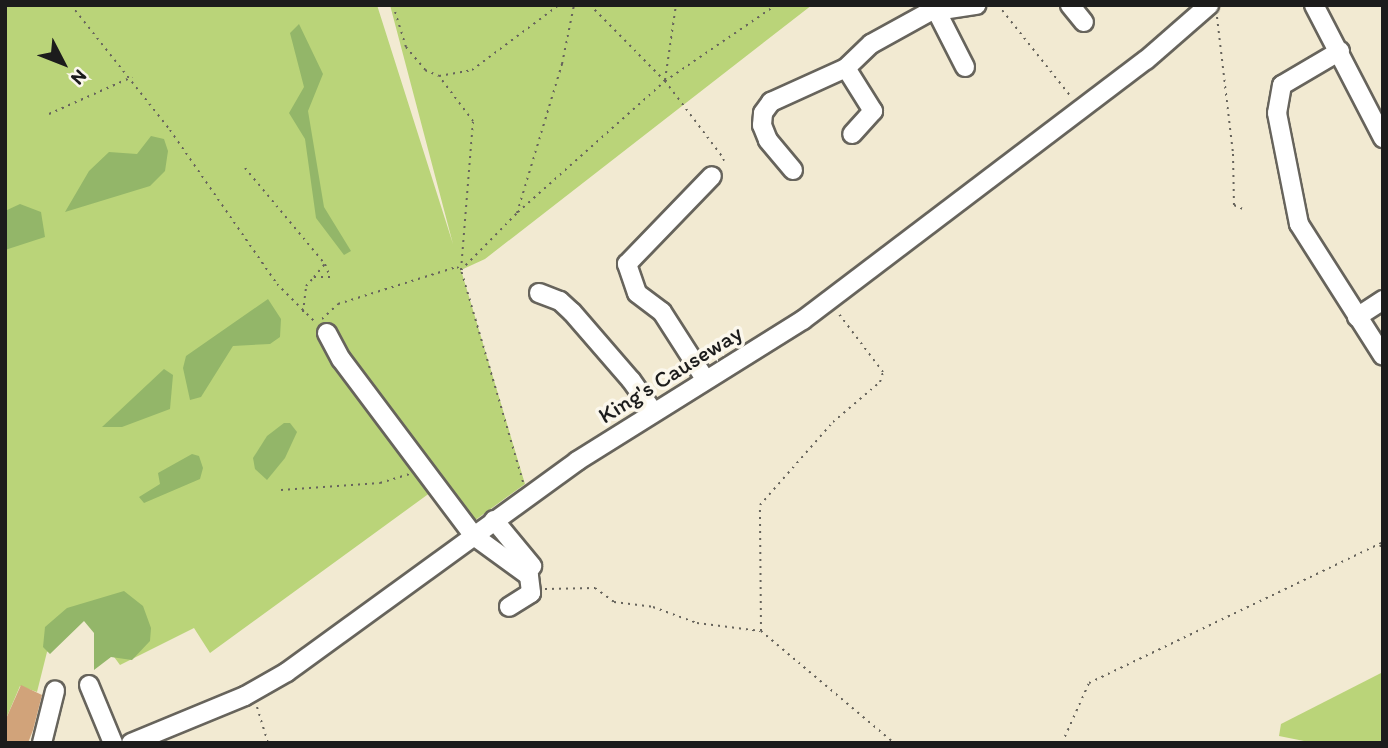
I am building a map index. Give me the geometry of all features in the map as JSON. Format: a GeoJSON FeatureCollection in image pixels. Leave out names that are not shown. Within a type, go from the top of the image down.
{"type":"FeatureCollection","features":[{"type":"Feature","properties":{"kind":"street"},"geometry":{"type":"LineString","coordinates":[[797,172],[768,140],[763,113],[771,103],[846,68],[871,44],[936,10],[976,5]]}},
{"type":"Feature","properties":{"kind":"street"},"geometry":{"type":"LineString","coordinates":[[1070,5],[1084,22]]}},
{"type":"Feature","properties":{"kind":"street"},"geometry":{"type":"LineString","coordinates":[[1314,5],[1383,138]]}},
{"type":"Feature","properties":{"kind":"street","name":"King's Causeway"},"geometry":{"type":"LineString","coordinates":[[131,743],[253,692],[287,672],[527,497],[653,412],[830,302],[1213,9]]}},
{"type":"Feature","properties":{"kind":"street"},"geometry":{"type":"LineString","coordinates":[[936,10],[965,67]]}},
{"type":"Feature","properties":{"kind":"street"},"geometry":{"type":"LineString","coordinates":[[1340,51],[1282,85],[1277,113],[1299,224],[1383,356]]}},
{"type":"Feature","properties":{"kind":"street"},"geometry":{"type":"LineString","coordinates":[[846,68],[873,111],[852,134]]}},
{"type":"Feature","properties":{"kind":"street"},"geometry":{"type":"LineString","coordinates":[[705,379],[662,312],[637,293],[627,264],[712,176]]}},
{"type":"Feature","properties":{"kind":"street"},"geometry":{"type":"LineString","coordinates":[[539,293],[560,301],[586,328],[653,412]]}},
{"type":"Feature","properties":{"kind":"street"},"geometry":{"type":"LineString","coordinates":[[1357,317],[1383,300]]}},
{"type":"Feature","properties":{"kind":"street"},"geometry":{"type":"LineString","coordinates":[[322,329],[474,536],[490,551],[515,562],[537,581]]}},
{"type":"Feature","properties":{"kind":"street"},"geometry":{"type":"LineString","coordinates":[[494,520],[537,581]]}},
{"type":"Feature","properties":{"kind":"street"},"geometry":{"type":"LineString","coordinates":[[509,607],[537,581]]}},
{"type":"Feature","properties":{"kind":"street"},"geometry":{"type":"LineString","coordinates":[[89,685],[113,743]]}},
{"type":"Feature","properties":{"kind":"street"},"geometry":{"type":"LineString","coordinates":[[42,743],[55,691]]}},
{"type":"Feature","properties":{"kind":"path"},"geometry":{"type":"LineString","coordinates":[[71,5],[170,130],[277,284],[303,313],[322,329],[338,304],[457,267],[461,270]]}},
{"type":"Feature","properties":{"kind":"path"},"geometry":{"type":"LineString","coordinates":[[393,5],[405,47],[425,70],[439,76],[473,121],[461,270],[527,497]]}},
{"type":"Feature","properties":{"kind":"path"},"geometry":{"type":"LineString","coordinates":[[439,76],[472,70],[559,5]]}},
{"type":"Feature","properties":{"kind":"path"},"geometry":{"type":"LineString","coordinates":[[517,213],[562,64],[574,5]]}},
{"type":"Feature","properties":{"kind":"path"},"geometry":{"type":"LineString","coordinates":[[590,5],[665,81],[724,159],[712,176]]}},
{"type":"Feature","properties":{"kind":"path"},"geometry":{"type":"LineString","coordinates":[[665,81],[676,5]]}},
{"type":"Feature","properties":{"kind":"path"},"geometry":{"type":"LineString","coordinates":[[461,270],[517,213],[665,81],[776,5]]}},
{"type":"Feature","properties":{"kind":"path"},"geometry":{"type":"LineString","coordinates":[[998,5],[1081,110]]}},
{"type":"Feature","properties":{"kind":"path"},"geometry":{"type":"LineString","coordinates":[[1213,9],[1233,154],[1234,205],[1243,209]]}},
{"type":"Feature","properties":{"kind":"path"},"geometry":{"type":"LineString","coordinates":[[49,114],[132,77]]}},
{"type":"Feature","properties":{"kind":"path"},"geometry":{"type":"LineString","coordinates":[[245,168],[325,264],[330,277],[314,276]]}},
{"type":"Feature","properties":{"kind":"path"},"geometry":{"type":"LineString","coordinates":[[303,313],[306,286],[325,264]]}},
{"type":"Feature","properties":{"kind":"path"},"geometry":{"type":"LineString","coordinates":[[761,631],[760,505],[833,422],[880,382],[883,372],[830,302]]}},
{"type":"Feature","properties":{"kind":"path"},"geometry":{"type":"LineString","coordinates":[[281,490],[380,483],[424,470]]}},
{"type":"Feature","properties":{"kind":"path"},"geometry":{"type":"LineString","coordinates":[[1062,743],[1089,682],[1381,543],[1383,551]]}},
{"type":"Feature","properties":{"kind":"path"},"geometry":{"type":"LineString","coordinates":[[537,581],[595,588],[614,602],[653,607],[697,623],[761,631],[894,743]]}},
{"type":"Feature","properties":{"kind":"path"},"geometry":{"type":"LineString","coordinates":[[253,692],[268,743]]}},
{"type":"Feature","properties":{"kind":"green space"},"geometry":{"type":"Polygon","coordinates":[[[5,5],[377,5],[453,244],[390,5],[812,5],[485,259],[461,270],[525,484],[467,526],[438,487],[210,653],[194,628],[120,665],[84,616],[47,652],[37,692],[20,686],[5,721],[5,5]]]}},
{"type":"Feature","properties":{"kind":"green space"},"geometry":{"type":"Polygon","coordinates":[[[299,24],[323,74],[308,111],[324,207],[351,251],[344,255],[316,218],[305,139],[289,113],[304,87],[290,33],[299,24]]]}},
{"type":"Feature","properties":{"kind":"green space"},"geometry":{"type":"Polygon","coordinates":[[[151,136],[164,139],[168,151],[165,171],[150,186],[65,212],[89,171],[109,152],[137,154],[151,136]]]}},
{"type":"Feature","properties":{"kind":"green space"},"geometry":{"type":"Polygon","coordinates":[[[20,204],[41,212],[45,237],[5,250],[5,211],[20,204]]]}},
{"type":"Feature","properties":{"kind":"green space"},"geometry":{"type":"Polygon","coordinates":[[[268,299],[281,319],[280,337],[270,344],[233,346],[201,397],[190,400],[183,368],[186,356],[268,299]]]}},
{"type":"Feature","properties":{"kind":"green space"},"geometry":{"type":"Polygon","coordinates":[[[164,369],[173,375],[170,409],[122,427],[102,427],[164,369]]]}},
{"type":"Feature","properties":{"kind":"green space"},"geometry":{"type":"Polygon","coordinates":[[[284,423],[290,423],[297,432],[285,458],[267,480],[255,469],[253,458],[267,436],[284,423]]]}},
{"type":"Feature","properties":{"kind":"green space"},"geometry":{"type":"Polygon","coordinates":[[[192,454],[199,456],[203,468],[200,479],[144,503],[139,497],[160,484],[158,473],[192,454]]]}},
{"type":"Feature","properties":{"kind":"green space"},"geometry":{"type":"Polygon","coordinates":[[[124,591],[143,606],[151,628],[150,641],[132,660],[111,657],[94,670],[94,633],[84,621],[50,654],[43,647],[45,627],[67,608],[124,591]]]}},
{"type":"Feature","properties":{"kind":"green space"},"geometry":{"type":"Polygon","coordinates":[[[1383,672],[1383,743],[1314,743],[1279,736],[1281,724],[1383,672]]]}},
{"type":"Feature","properties":{"kind":"building"},"geometry":{"type":"Polygon","coordinates":[[[21,685],[42,695],[33,730],[28,743],[5,743],[5,721],[21,685]]]}}]}
